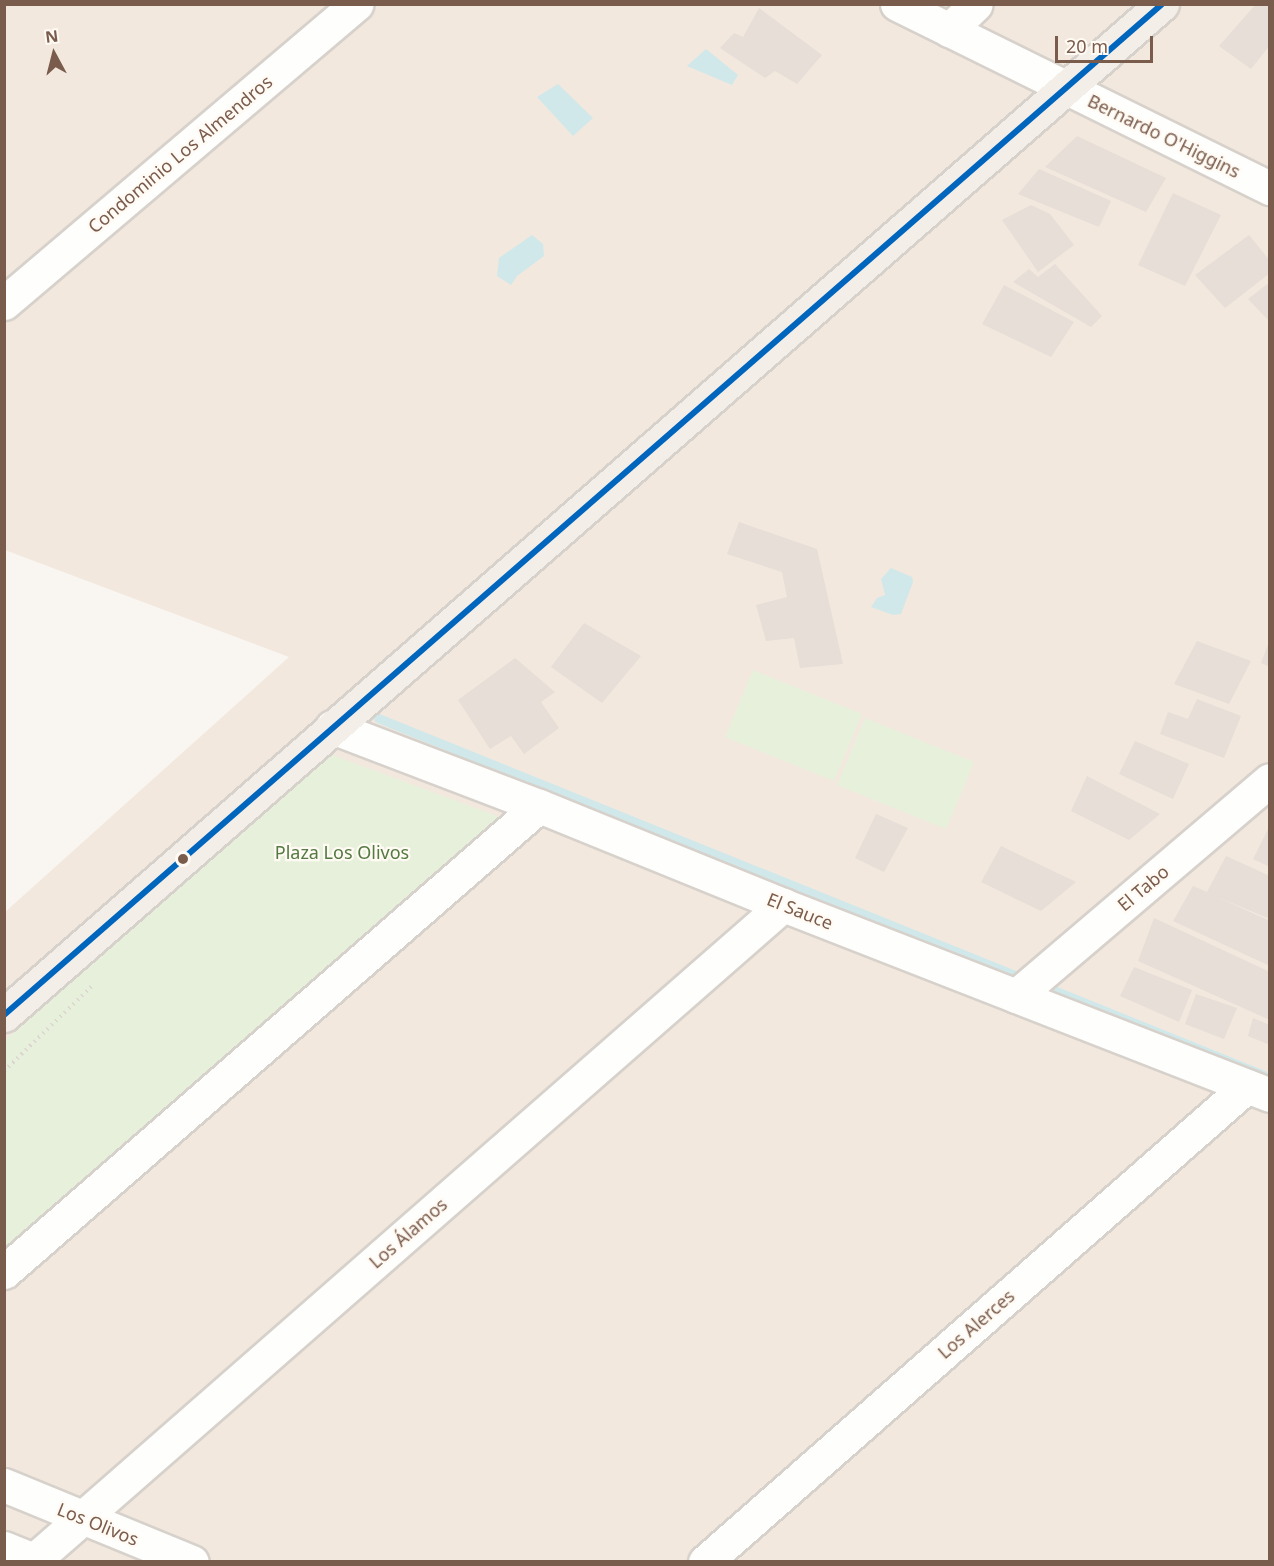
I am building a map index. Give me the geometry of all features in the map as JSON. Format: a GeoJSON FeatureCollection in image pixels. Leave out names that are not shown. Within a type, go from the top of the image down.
{"type":"FeatureCollection","features":[{"type":"Feature","properties":{"kind":"main road"},"geometry":{"type":"LineString","coordinates":[[4,1015],[1162,4]]}},
{"type":"Feature","properties":{"kind":"street","name":"Condominio Los Almendros"},"geometry":{"type":"LineString","coordinates":[[4,303],[356,4]]}},
{"type":"Feature","properties":{"kind":"street","name":"Bernardo O'Higgins"},"geometry":{"type":"LineString","coordinates":[[897,4],[1269,188]]}},
{"type":"Feature","properties":{"kind":"street"},"geometry":{"type":"LineString","coordinates":[[949,30],[976,4]]}},
{"type":"Feature","properties":{"kind":"street","name":"El Sauce"},"geometry":{"type":"LineString","coordinates":[[332,727],[539,806],[783,905],[1258,1090]]}},
{"type":"Feature","properties":{"kind":"street","name":"El Tabo"},"geometry":{"type":"LineString","coordinates":[[1016,996],[1269,780]]}},
{"type":"Feature","properties":{"kind":"street"},"geometry":{"type":"LineString","coordinates":[[4,1272],[539,806]]}},
{"type":"Feature","properties":{"kind":"street","name":"Los Álamos"},"geometry":{"type":"LineString","coordinates":[[35,1561],[82,1517],[783,905]]}},
{"type":"Feature","properties":{"kind":"street","name":"Los Alerces"},"geometry":{"type":"LineString","coordinates":[[705,1562],[1258,1090]]}},
{"type":"Feature","properties":{"kind":"street","name":"Los Olivos"},"geometry":{"type":"LineString","coordinates":[[4,1485],[192,1562]]}},
{"type":"Feature","properties":{"kind":"street"},"geometry":{"type":"LineString","coordinates":[[4,1548],[35,1561]]}},
{"type":"Feature","properties":{"kind":"shaded area"},"geometry":{"type":"Polygon","coordinates":[[[5,5],[1269,5],[1269,1561],[5,1561],[4,913],[289,657],[5,550],[5,5]]]}},
{"type":"Feature","properties":{"kind":"green space"},"geometry":{"type":"Polygon","coordinates":[[[753,670],[862,714],[834,781],[725,737],[753,670]]]}},
{"type":"Feature","properties":{"kind":"green space"},"geometry":{"type":"Polygon","coordinates":[[[865,718],[974,762],[946,829],[837,785],[865,718]]]}},
{"type":"Feature","properties":{"kind":"green space","name":"Plaza Los Olivos"},"geometry":{"type":"Polygon","coordinates":[[[327,753],[508,820],[5,1258],[4,1041],[327,753]]]}},
{"type":"Feature","properties":{"kind":"water"},"geometry":{"type":"Polygon","coordinates":[[[706,49],[738,75],[732,85],[687,66],[706,49]]]}},
{"type":"Feature","properties":{"kind":"water"},"geometry":{"type":"Polygon","coordinates":[[[558,84],[593,118],[573,136],[537,97],[558,84]]]}},
{"type":"Feature","properties":{"kind":"water"},"geometry":{"type":"Polygon","coordinates":[[[532,235],[543,244],[544,256],[517,276],[511,285],[497,276],[499,258],[532,235]]]}},
{"type":"Feature","properties":{"kind":"water"},"geometry":{"type":"Polygon","coordinates":[[[891,568],[912,577],[913,582],[901,614],[893,615],[871,607],[877,598],[885,595],[881,579],[891,568]]]}},
{"type":"Feature","properties":{"kind":"building"},"geometry":{"type":"Polygon","coordinates":[[[1256,4],[1270,4],[1270,45],[1251,69],[1219,46],[1256,4]]]}},
{"type":"Feature","properties":{"kind":"building"},"geometry":{"type":"Polygon","coordinates":[[[759,8],[822,55],[797,84],[775,71],[765,78],[720,48],[734,33],[743,37],[759,8]]]}},
{"type":"Feature","properties":{"kind":"building"},"geometry":{"type":"Polygon","coordinates":[[[1077,136],[1166,178],[1146,212],[1045,167],[1077,136]]]}},
{"type":"Feature","properties":{"kind":"building"},"geometry":{"type":"Polygon","coordinates":[[[1039,169],[1111,201],[1099,227],[1018,194],[1039,169]]]}},
{"type":"Feature","properties":{"kind":"building"},"geometry":{"type":"Polygon","coordinates":[[[1173,193],[1221,215],[1185,286],[1138,265],[1173,193]]]}},
{"type":"Feature","properties":{"kind":"building"},"geometry":{"type":"Polygon","coordinates":[[[1031,205],[1050,214],[1074,245],[1038,272],[1002,220],[1031,205]]]}},
{"type":"Feature","properties":{"kind":"building"},"geometry":{"type":"Polygon","coordinates":[[[1249,235],[1270,261],[1270,273],[1225,308],[1195,275],[1249,235]]]}},
{"type":"Feature","properties":{"kind":"building"},"geometry":{"type":"Polygon","coordinates":[[[1055,264],[1102,316],[1091,327],[1013,282],[1029,269],[1038,277],[1055,264]]]}},
{"type":"Feature","properties":{"kind":"building"},"geometry":{"type":"Polygon","coordinates":[[[1270,282],[1270,322],[1248,299],[1270,282]]]}},
{"type":"Feature","properties":{"kind":"building"},"geometry":{"type":"Polygon","coordinates":[[[1004,285],[1074,322],[1051,357],[982,324],[1004,285]]]}},
{"type":"Feature","properties":{"kind":"building"},"geometry":{"type":"Polygon","coordinates":[[[739,522],[817,549],[843,664],[800,668],[794,638],[766,641],[756,605],[787,597],[782,572],[727,554],[739,522]]]}},
{"type":"Feature","properties":{"kind":"building"},"geometry":{"type":"Polygon","coordinates":[[[584,623],[641,656],[602,703],[551,667],[584,623]]]}},
{"type":"Feature","properties":{"kind":"building"},"geometry":{"type":"Polygon","coordinates":[[[1197,641],[1251,661],[1229,704],[1174,684],[1197,641]]]}},
{"type":"Feature","properties":{"kind":"building"},"geometry":{"type":"Polygon","coordinates":[[[1270,642],[1270,667],[1261,663],[1270,642]]]}},
{"type":"Feature","properties":{"kind":"building"},"geometry":{"type":"Polygon","coordinates":[[[515,658],[555,692],[541,702],[559,728],[524,754],[511,736],[490,749],[458,700],[515,658]]]}},
{"type":"Feature","properties":{"kind":"building"},"geometry":{"type":"Polygon","coordinates":[[[1197,699],[1241,716],[1224,758],[1160,734],[1168,712],[1188,719],[1197,699]]]}},
{"type":"Feature","properties":{"kind":"building"},"geometry":{"type":"Polygon","coordinates":[[[1135,741],[1189,764],[1173,799],[1119,774],[1135,741]]]}},
{"type":"Feature","properties":{"kind":"building"},"geometry":{"type":"Polygon","coordinates":[[[1087,776],[1160,814],[1129,840],[1071,811],[1087,776]]]}},
{"type":"Feature","properties":{"kind":"building"},"geometry":{"type":"Polygon","coordinates":[[[876,814],[908,828],[884,872],[855,858],[876,814]]]}},
{"type":"Feature","properties":{"kind":"building"},"geometry":{"type":"Polygon","coordinates":[[[1270,825],[1270,867],[1253,859],[1270,825]]]}},
{"type":"Feature","properties":{"kind":"building"},"geometry":{"type":"Polygon","coordinates":[[[1001,846],[1076,882],[1041,911],[981,882],[1001,846]]]}},
{"type":"Feature","properties":{"kind":"building"},"geometry":{"type":"Polygon","coordinates":[[[1226,856],[1270,876],[1270,919],[1215,896],[1270,921],[1270,966],[1173,921],[1193,886],[1207,892],[1226,856]]]}},
{"type":"Feature","properties":{"kind":"building"},"geometry":{"type":"Polygon","coordinates":[[[1154,918],[1270,972],[1270,1020],[1138,961],[1154,918]]]}},
{"type":"Feature","properties":{"kind":"building"},"geometry":{"type":"Polygon","coordinates":[[[1134,967],[1192,990],[1179,1022],[1120,996],[1134,967]]]}},
{"type":"Feature","properties":{"kind":"building"},"geometry":{"type":"Polygon","coordinates":[[[1196,994],[1237,1008],[1224,1039],[1185,1024],[1196,994]]]}},
{"type":"Feature","properties":{"kind":"building"},"geometry":{"type":"Polygon","coordinates":[[[1253,1018],[1270,1025],[1270,1045],[1248,1036],[1253,1018]]]}},
{"type":"Feature","properties":{"kind":"waterway"},"geometry":{"type":"LineString","coordinates":[[378,718],[1025,979]]}},
{"type":"Feature","properties":{"kind":"waterway"},"geometry":{"type":"LineString","coordinates":[[1041,985],[1264,1075]]}},
{"type":"Feature","properties":{"kind":"transit line"},"geometry":{"type":"LineString","coordinates":[[4,1015],[1162,4]]}}]}
